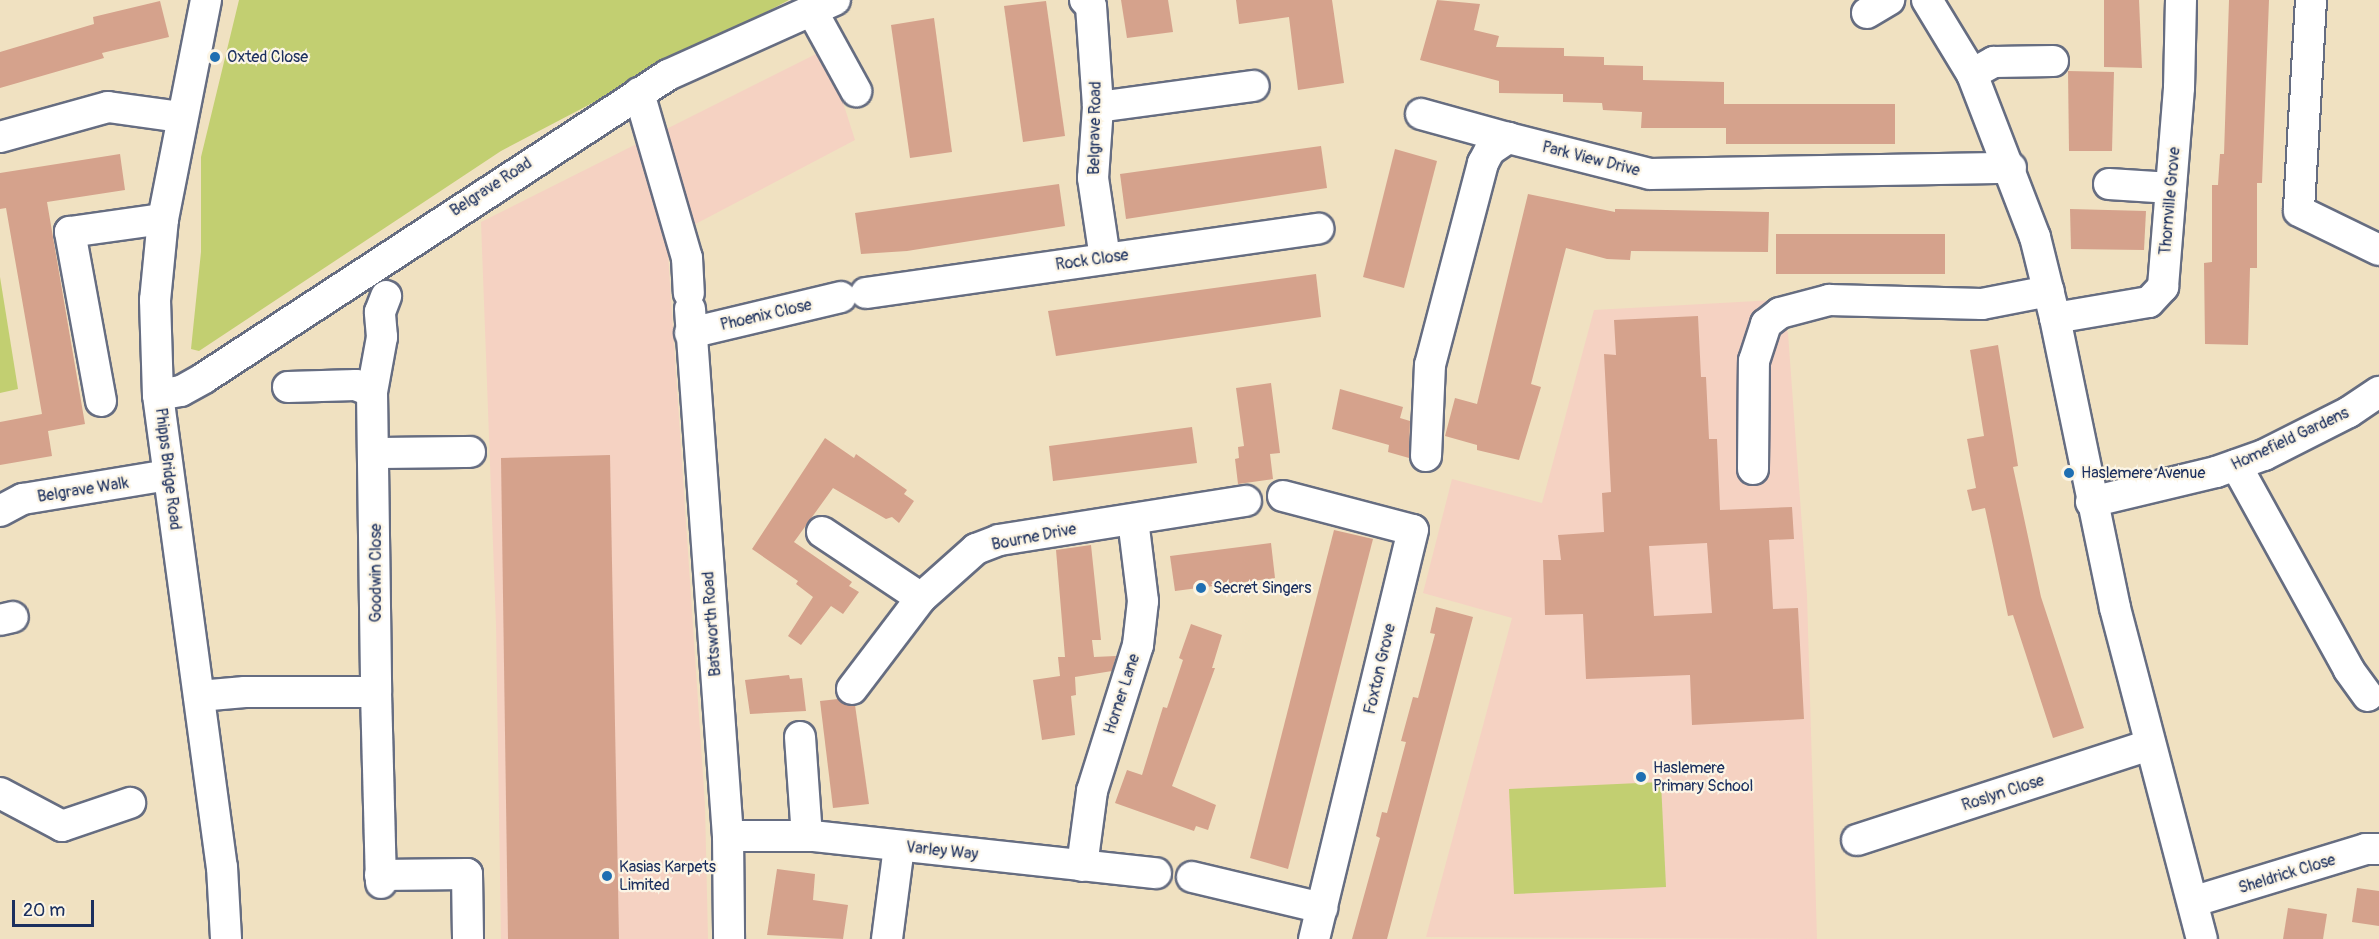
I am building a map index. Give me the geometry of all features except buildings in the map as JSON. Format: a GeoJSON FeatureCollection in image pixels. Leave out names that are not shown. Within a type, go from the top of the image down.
{"type":"FeatureCollection","features":[{"type":"Feature","properties":{"kind":"street","name":"Phipps Bridge Road"},"geometry":{"type":"LineString","coordinates":[[206,0],[181,117],[164,219],[155,300],[158,395],[222,867],[226,939]]}},
{"type":"Feature","properties":{"kind":"street","name":"Belgrave Road"},"geometry":{"type":"LineString","coordinates":[[1085,0],[1091,6],[1098,107],[1093,178],[1105,258]]}},
{"type":"Feature","properties":{"kind":"street"},"geometry":{"type":"LineString","coordinates":[[1927,0],[1972,74],[2011,168],[2052,304],[2091,502],[2149,746],[2195,901],[2202,939]]}},
{"type":"Feature","properties":{"kind":"street","name":"Thornville Grove"},"geometry":{"type":"LineString","coordinates":[[1753,469],[1754,361],[1766,324],[1780,313],[1829,300],[1983,304],[2149,302],[2163,287],[2181,0]]}},
{"type":"Feature","properties":{"kind":"street"},"geometry":{"type":"LineString","coordinates":[[2311,0],[2299,211],[2379,250]]}},
{"type":"Feature","properties":{"kind":"street"},"geometry":{"type":"LineString","coordinates":[[823,4],[856,91]]}},
{"type":"Feature","properties":{"kind":"street","name":"Belgrave Road"},"geometry":{"type":"LineString","coordinates":[[158,395],[181,391],[204,378],[668,75],[823,4]]}},
{"type":"Feature","properties":{"kind":"street"},"geometry":{"type":"LineString","coordinates":[[1972,74],[1994,63],[2053,61]]}},
{"type":"Feature","properties":{"kind":"street"},"geometry":{"type":"LineString","coordinates":[[1098,107],[1254,86]]}},
{"type":"Feature","properties":{"kind":"street","name":"Batsworth Road"},"geometry":{"type":"LineString","coordinates":[[639,93],[687,258],[728,836],[729,939]]}},
{"type":"Feature","properties":{"kind":"street"},"geometry":{"type":"LineString","coordinates":[[0,137],[108,107],[181,117]]}},
{"type":"Feature","properties":{"kind":"street","name":"Park View Drive"},"geometry":{"type":"LineString","coordinates":[[1421,114],[1650,174],[2011,168]]}},
{"type":"Feature","properties":{"kind":"street"},"geometry":{"type":"LineString","coordinates":[[1426,456],[1430,365],[1483,163],[1490,150],[1508,138]]}},
{"type":"Feature","properties":{"kind":"street"},"geometry":{"type":"LineString","coordinates":[[2109,184],[2171,188]]}},
{"type":"Feature","properties":{"kind":"street"},"geometry":{"type":"LineString","coordinates":[[100,401],[70,232],[164,219]]}},
{"type":"Feature","properties":{"kind":"street","name":"Rock Close"},"geometry":{"type":"LineString","coordinates":[[854,295],[1318,229]]}},
{"type":"Feature","properties":{"kind":"street","name":"Phoenix Close"},"geometry":{"type":"LineString","coordinates":[[690,312],[854,295]]}},
{"type":"Feature","properties":{"kind":"street","name":"Goodwin Close"},"geometry":{"type":"LineString","coordinates":[[386,296],[380,312],[382,337],[372,392],[375,453],[376,692],[381,879],[467,874],[468,939]]}},
{"type":"Feature","properties":{"kind":"street"},"geometry":{"type":"LineString","coordinates":[[288,387],[356,385],[372,392]]}},
{"type":"Feature","properties":{"kind":"street","name":"Homefield Gardens"},"geometry":{"type":"LineString","coordinates":[[2091,502],[2236,465],[2349,412],[2379,392]]}},
{"type":"Feature","properties":{"kind":"street"},"geometry":{"type":"LineString","coordinates":[[375,453],[470,452]]}},
{"type":"Feature","properties":{"kind":"street"},"geometry":{"type":"LineString","coordinates":[[2236,465],[2349,670],[2368,696]]}},
{"type":"Feature","properties":{"kind":"street","name":"Belgrave Walk"},"geometry":{"type":"LineString","coordinates":[[0,511],[23,500],[168,475]]}},
{"type":"Feature","properties":{"kind":"street","name":"Foxton Grove"},"geometry":{"type":"LineString","coordinates":[[1283,496],[1413,530],[1314,939]]}},
{"type":"Feature","properties":{"kind":"street","name":"Bourne Drive"},"geometry":{"type":"LineString","coordinates":[[852,689],[862,654],[968,555],[999,540],[1246,501]]}},
{"type":"Feature","properties":{"kind":"street","name":"Horner Lane"},"geometry":{"type":"LineString","coordinates":[[1082,866],[1092,791],[1138,645],[1143,601],[1133,520]]}},
{"type":"Feature","properties":{"kind":"street"},"geometry":{"type":"LineString","coordinates":[[822,532],[921,598]]}},
{"type":"Feature","properties":{"kind":"street"},"geometry":{"type":"LineString","coordinates":[[199,696],[245,692],[376,692]]}},
{"type":"Feature","properties":{"kind":"street"},"geometry":{"type":"LineString","coordinates":[[800,737],[807,836]]}},
{"type":"Feature","properties":{"kind":"street","name":"Roslyn Close"},"geometry":{"type":"LineString","coordinates":[[1857,840],[2149,746]]}},
{"type":"Feature","properties":{"kind":"street"},"geometry":{"type":"LineString","coordinates":[[0,793],[62,826],[130,803]]}},
{"type":"Feature","properties":{"kind":"street","name":"Varley Way"},"geometry":{"type":"LineString","coordinates":[[728,836],[807,836],[1156,873]]}},
{"type":"Feature","properties":{"kind":"street"},"geometry":{"type":"LineString","coordinates":[[886,939],[899,847]]}},
{"type":"Feature","properties":{"kind":"street","name":"Sheldrick Close"},"geometry":{"type":"LineString","coordinates":[[2195,901],[2366,849],[2379,849]]}},
{"type":"Feature","properties":{"kind":"street"},"geometry":{"type":"LineString","coordinates":[[1192,877],[1322,908]]}},
{"type":"Feature","properties":{"kind":"shaded area"},"geometry":{"type":"Polygon","coordinates":[[[826,49],[855,140],[667,239],[705,805],[708,939],[501,939],[496,625],[481,222],[826,49]]]}},
{"type":"Feature","properties":{"kind":"shaded area","name":"Haslemere Primary School"},"geometry":{"type":"Polygon","coordinates":[[[1775,300],[1788,333],[1807,595],[1817,939],[1426,937],[1512,618],[1423,593],[1452,479],[1542,503],[1594,310],[1775,300]]]}},
{"type":"Feature","properties":{"kind":"green space"},"geometry":{"type":"Polygon","coordinates":[[[239,0],[789,0],[501,151],[199,351],[191,349],[201,252],[201,157],[239,0]]]}},
{"type":"Feature","properties":{"kind":"green space"},"geometry":{"type":"Polygon","coordinates":[[[0,277],[18,389],[0,393],[0,277]]]}},
{"type":"Feature","properties":{"kind":"green space"},"geometry":{"type":"Polygon","coordinates":[[[1661,782],[1666,887],[1514,894],[1509,789],[1661,782]]]}},
{"type":"Feature","properties":{"kind":"place","name":"Oxted Close"},"geometry":{"type":"Point","coordinates":[215,57]}},
{"type":"Feature","properties":{"kind":"place","name":"Haslemere Avenue"},"geometry":{"type":"Point","coordinates":[2069,473]}},
{"type":"Feature","properties":{"kind":"place","name":"Secret Singers"},"geometry":{"type":"Point","coordinates":[1201,588]}},
{"type":"Feature","properties":{"kind":"place","name":"Haslemere Primary School"},"geometry":{"type":"Point","coordinates":[1641,777]}},
{"type":"Feature","properties":{"kind":"place","name":"Kasias Karpets Limited"},"geometry":{"type":"Point","coordinates":[607,876]}}]}
